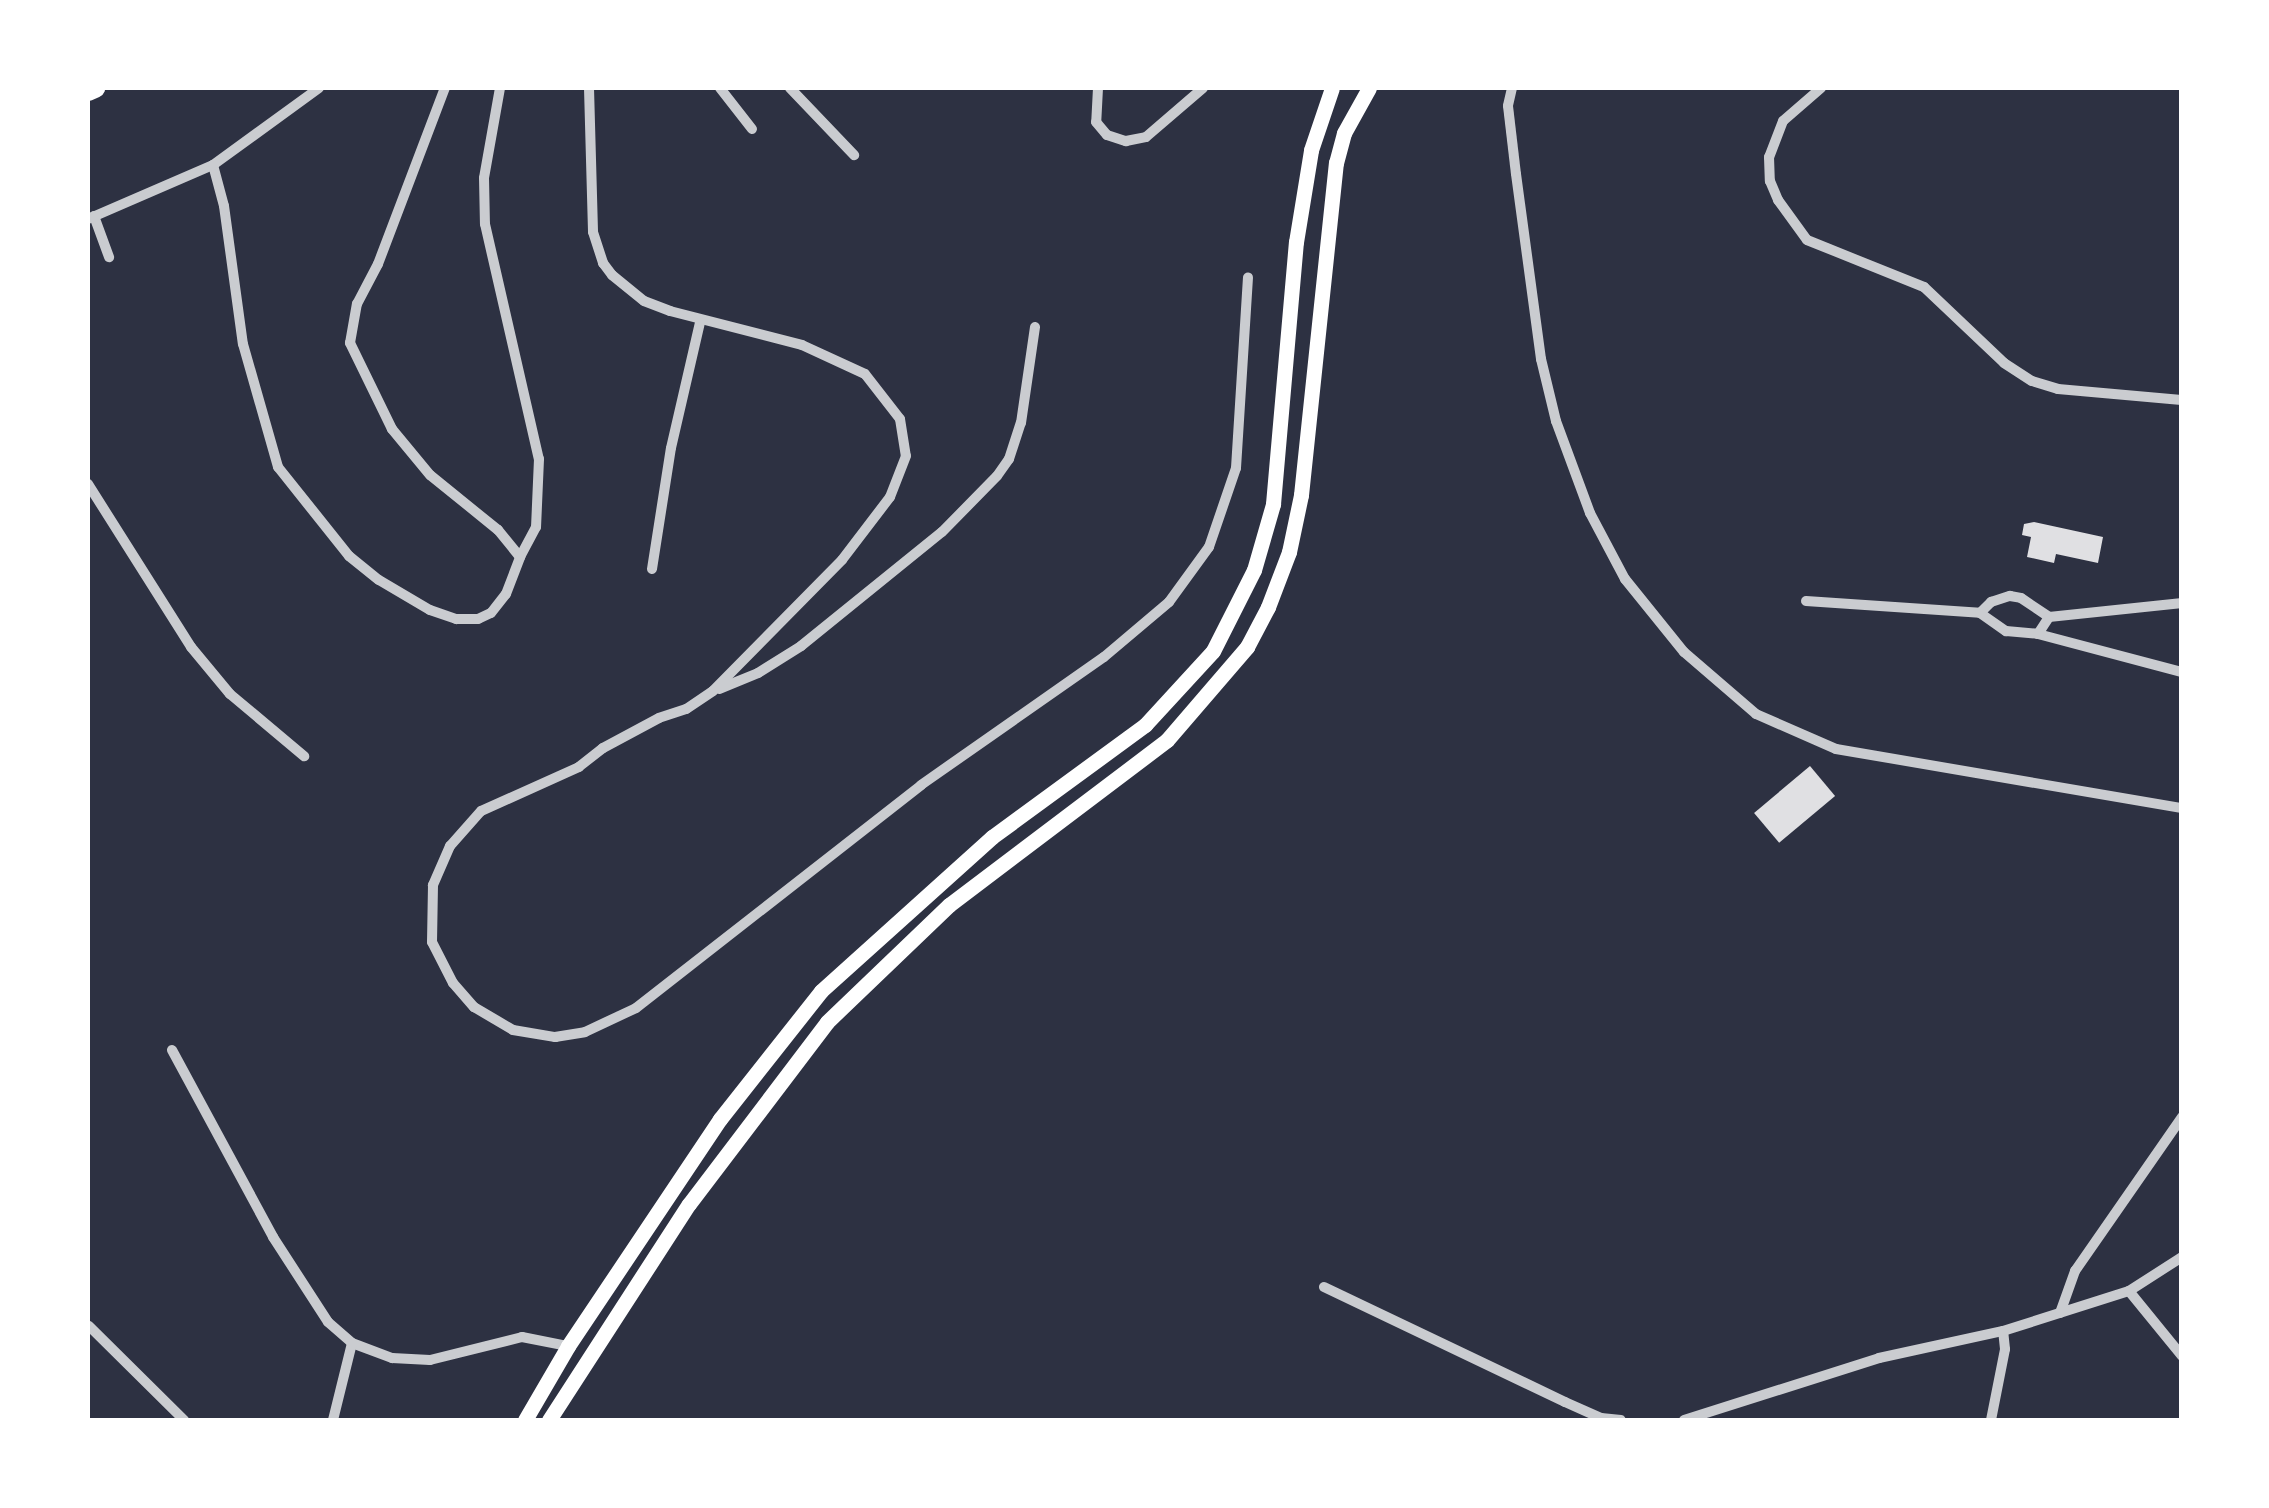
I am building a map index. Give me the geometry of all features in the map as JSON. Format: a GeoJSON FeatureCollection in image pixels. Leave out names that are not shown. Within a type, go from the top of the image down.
{"type":"FeatureCollection","features":[{"type":"Feature","properties":{"kind":"highway"},"geometry":{"type":"LineString","coordinates":[[88,91],[95,88]]}},
{"type":"Feature","properties":{"kind":"main road"},"geometry":{"type":"LineString","coordinates":[[525,1420],[568,1346],[720,1119],[821,992],[992,838],[1145,725],[1213,651],[1254,570],[1273,504],[1296,242],[1311,150],[1332,88]]}},
{"type":"Feature","properties":{"kind":"main road"},"geometry":{"type":"LineString","coordinates":[[549,1420],[689,1204],[789,1066],[826,1022],[949,905],[1167,740],[1247,647],[1284,566],[1301,495],[1336,163],[1344,133],[1368,88]]}},
{"type":"Feature","properties":{"kind":"street"},"geometry":{"type":"LineString","coordinates":[[109,257],[91,218],[213,165],[319,88]]}},
{"type":"Feature","properties":{"kind":"street"},"geometry":{"type":"LineString","coordinates":[[444,88],[383,251],[357,304],[350,343],[392,430],[430,475],[498,530],[520,557]]}},
{"type":"Feature","properties":{"kind":"street"},"geometry":{"type":"LineString","coordinates":[[213,165],[224,206],[243,344],[278,467],[294,493],[349,556],[379,580],[456,618],[491,613],[506,594],[536,527],[538,458],[485,224],[484,178],[500,88]]}},
{"type":"Feature","properties":{"kind":"street"},"geometry":{"type":"LineString","coordinates":[[589,88],[590,200],[593,232],[603,263],[644,300],[700,322],[802,345],[865,374],[891,402],[905,446],[900,479],[870,526],[842,560],[713,690],[686,709],[659,718],[603,748],[579,767],[481,811],[450,846],[432,885],[432,942],[453,983],[492,1020],[513,1030],[555,1037],[584,1032],[636,1008],[921,785],[1104,658],[1169,602],[1209,547],[1236,468],[1248,277]]}},
{"type":"Feature","properties":{"kind":"street"},"geometry":{"type":"LineString","coordinates":[[720,88],[752,130]]}},
{"type":"Feature","properties":{"kind":"street"},"geometry":{"type":"LineString","coordinates":[[790,88],[854,154]]}},
{"type":"Feature","properties":{"kind":"street"},"geometry":{"type":"LineString","coordinates":[[1098,88],[1093,111],[1096,122],[1108,135],[1126,141],[1146,137],[1203,88]]}},
{"type":"Feature","properties":{"kind":"street"},"geometry":{"type":"LineString","coordinates":[[1512,88],[1508,106],[1516,174],[1541,359],[1556,421],[1590,513],[1625,580],[1684,652],[1756,714],[1836,748],[2182,808]]}},
{"type":"Feature","properties":{"kind":"street"},"geometry":{"type":"LineString","coordinates":[[1821,88],[1783,122],[1769,157],[1770,181],[1778,200],[1788,220],[1807,240],[1924,287],[2004,363],[2032,381],[2058,389],[2182,400]]}},
{"type":"Feature","properties":{"kind":"street"},"geometry":{"type":"LineString","coordinates":[[652,569],[671,448],[700,322]]}},
{"type":"Feature","properties":{"kind":"street"},"geometry":{"type":"LineString","coordinates":[[713,690],[758,673],[801,646],[942,532],[997,476],[1009,459],[1021,423],[1035,327]]}},
{"type":"Feature","properties":{"kind":"street"},"geometry":{"type":"LineString","coordinates":[[88,484],[212,673],[230,694],[304,756]]}},
{"type":"Feature","properties":{"kind":"street"},"geometry":{"type":"LineString","coordinates":[[1980,613],[1992,602],[2010,596],[2021,598],[2049,618],[2182,603]]}},
{"type":"Feature","properties":{"kind":"street"},"geometry":{"type":"LineString","coordinates":[[1806,601],[1980,613],[1996,628],[2038,634],[2182,672]]}},
{"type":"Feature","properties":{"kind":"street"},"geometry":{"type":"LineString","coordinates":[[2038,634],[2049,618]]}},
{"type":"Feature","properties":{"kind":"street"},"geometry":{"type":"LineString","coordinates":[[172,1050],[273,1237],[328,1322],[352,1343],[392,1358],[430,1360],[522,1337],[568,1346]]}},
{"type":"Feature","properties":{"kind":"street"},"geometry":{"type":"LineString","coordinates":[[2060,1313],[2075,1271],[2182,1117]]}},
{"type":"Feature","properties":{"kind":"street"},"geometry":{"type":"LineString","coordinates":[[1684,1420],[1879,1358],[2003,1331],[2060,1313],[2129,1290],[2182,1257]]}},
{"type":"Feature","properties":{"kind":"street"},"geometry":{"type":"LineString","coordinates":[[1324,1288],[1601,1418],[1621,1420]]}},
{"type":"Feature","properties":{"kind":"street"},"geometry":{"type":"LineString","coordinates":[[2129,1290],[2182,1356]]}},
{"type":"Feature","properties":{"kind":"street"},"geometry":{"type":"LineString","coordinates":[[90,1326],[184,1420]]}},
{"type":"Feature","properties":{"kind":"street"},"geometry":{"type":"LineString","coordinates":[[1991,1420],[2005,1349],[2003,1331]]}},
{"type":"Feature","properties":{"kind":"street"},"geometry":{"type":"LineString","coordinates":[[334,1420],[352,1343]]}},
{"type":"Feature","properties":{"kind":"building"},"geometry":{"type":"Polygon","coordinates":[[[2034,522],[2103,537],[2098,563],[2056,554],[2054,563],[2027,557],[2031,537],[2022,535],[2024,524],[2034,522]]]}},
{"type":"Feature","properties":{"kind":"building"},"geometry":{"type":"Polygon","coordinates":[[[1810,766],[1835,796],[1779,843],[1754,813],[1810,766]]]}}]}
